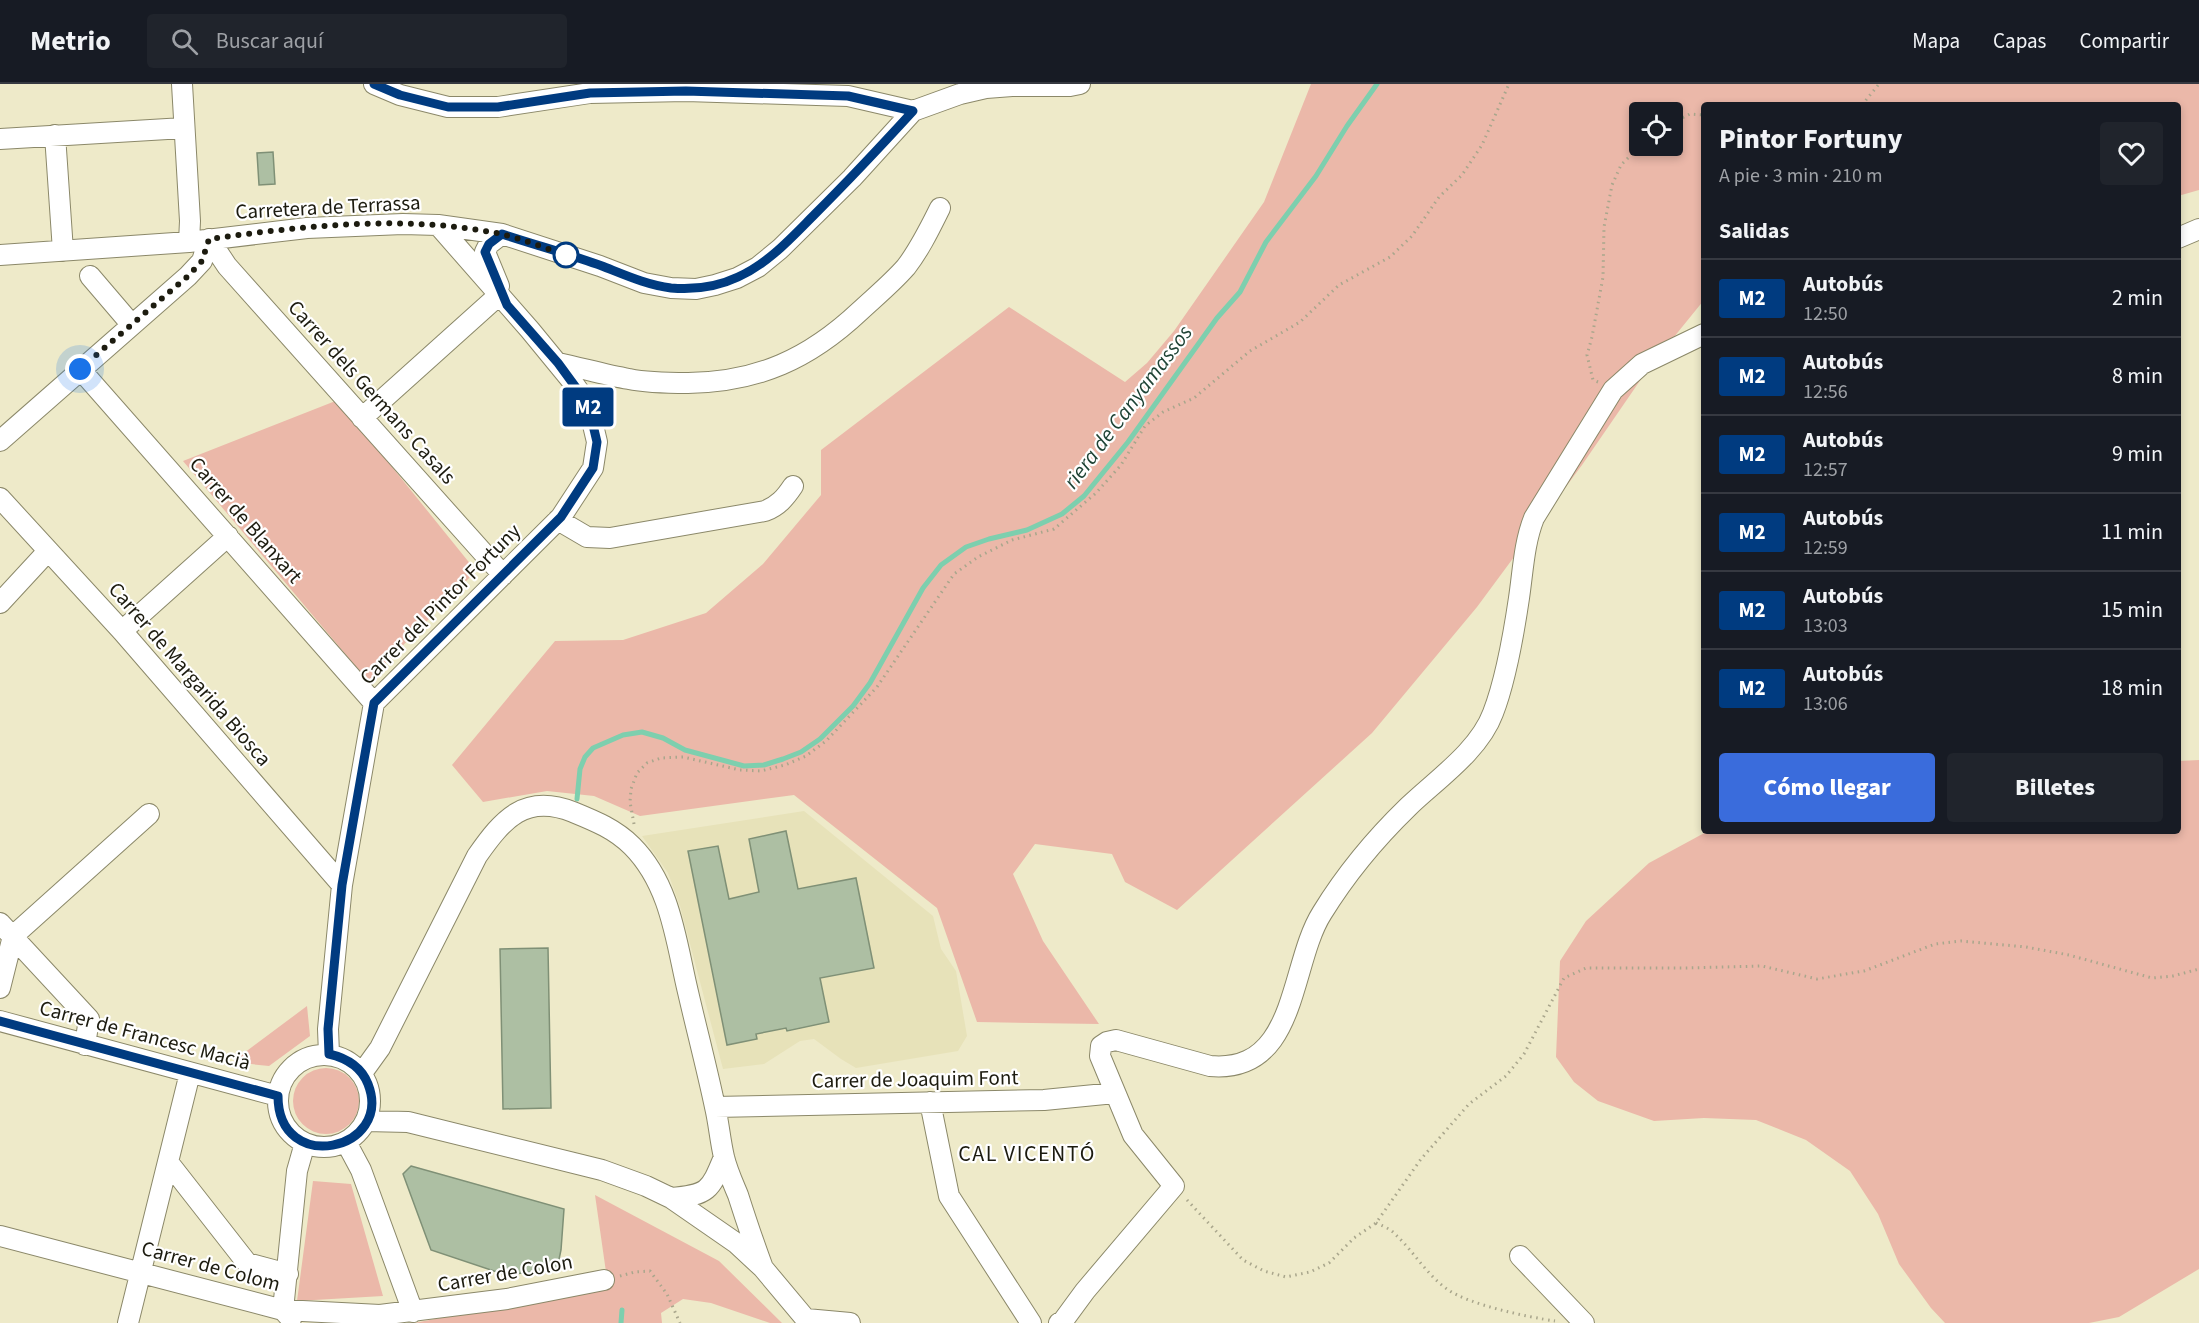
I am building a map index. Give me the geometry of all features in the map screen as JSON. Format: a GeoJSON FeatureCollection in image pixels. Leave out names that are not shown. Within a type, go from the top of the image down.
{"type":"FeatureCollection","features":[{"type":"Feature","properties":{"kind":"street"},"geometry":{"type":"LineString","coordinates":[[182,84],[190,221],[189,242]]}},
{"type":"Feature","properties":{"kind":"street"},"geometry":{"type":"LineString","coordinates":[[374,84],[400,95],[448,107],[498,107],[590,93],[686,91],[848,96],[913,111]]}},
{"type":"Feature","properties":{"kind":"street","name":"Carretera de Terrassa"},"geometry":{"type":"LineString","coordinates":[[1,255],[189,242],[251,233],[330,227],[438,225],[502,234],[644,283],[671,288],[696,289],[737,278],[758,267],[780,249],[852,178],[913,111],[960,94],[986,88],[1074,85]]}},
{"type":"Feature","properties":{"kind":"street"},"geometry":{"type":"LineString","coordinates":[[0,139],[184,128]]}},
{"type":"Feature","properties":{"kind":"street"},"geometry":{"type":"LineString","coordinates":[[55,135],[63,251],[86,271],[131,324]]}},
{"type":"Feature","properties":{"kind":"street"},"geometry":{"type":"LineString","coordinates":[[558,363],[631,380],[669,383],[715,382],[753,375],[783,365],[810,351],[840,330],[905,267],[923,241],[940,208]]}},
{"type":"Feature","properties":{"kind":"street","name":"Carrer del Pintor Fortuny"},"geometry":{"type":"LineString","coordinates":[[329,1054],[328,1029],[342,885],[374,703],[558,520],[593,468],[597,442],[588,404],[558,363],[438,225]]}},
{"type":"Feature","properties":{"kind":"street"},"geometry":{"type":"LineString","coordinates":[[2181,237],[2199,229]]}},
{"type":"Feature","properties":{"kind":"street","name":"Carrer del Pintor Fortuny"},"geometry":{"type":"LineString","coordinates":[[502,234],[489,244],[485,252],[503,300]]}},
{"type":"Feature","properties":{"kind":"street"},"geometry":{"type":"LineString","coordinates":[[0,441],[188,276],[202,261],[209,239]]}},
{"type":"Feature","properties":{"kind":"street","name":"Carrer dels Germans Casals"},"geometry":{"type":"LineString","coordinates":[[209,239],[227,266],[503,575]]}},
{"type":"Feature","properties":{"kind":"street"},"geometry":{"type":"LineString","coordinates":[[362,418],[503,300]]}},
{"type":"Feature","properties":{"kind":"street"},"geometry":{"type":"LineString","coordinates":[[1059,1323],[1174,1186],[1133,1135],[1100,1056],[1101,1046],[1116,1040],[1210,1066],[1223,1067],[1240,1065],[1266,1048],[1293,997],[1312,930],[1344,880],[1368,849],[1448,771],[1488,725],[1501,689],[1534,518],[1613,390],[1642,364],[1701,335]]}},
{"type":"Feature","properties":{"kind":"street","name":"Carrer de Blanxart"},"geometry":{"type":"LineString","coordinates":[[80,369],[374,703]]}},
{"type":"Feature","properties":{"kind":"street"},"geometry":{"type":"LineString","coordinates":[[558,520],[587,537],[610,538],[765,511],[776,506],[793,486]]}},
{"type":"Feature","properties":{"kind":"street","name":"Carrer de Margarida Biosca"},"geometry":{"type":"LineString","coordinates":[[0,498],[122,630],[342,885]]}},
{"type":"Feature","properties":{"kind":"street"},"geometry":{"type":"LineString","coordinates":[[122,630],[228,536]]}},
{"type":"Feature","properties":{"kind":"street"},"geometry":{"type":"LineString","coordinates":[[0,603],[48,551]]}},
{"type":"Feature","properties":{"kind":"street"},"geometry":{"type":"LineString","coordinates":[[362,1073],[380,1048],[477,856],[495,831],[511,816],[526,808],[543,806],[560,807],[596,821],[615,831],[632,846],[654,878],[675,929],[724,1157],[763,1268]]}},
{"type":"Feature","properties":{"kind":"street"},"geometry":{"type":"LineString","coordinates":[[0,988],[7,930],[149,814]]}},
{"type":"Feature","properties":{"kind":"street"},"geometry":{"type":"LineString","coordinates":[[7,930],[89,1018],[85,1045]]}},
{"type":"Feature","properties":{"kind":"street","name":"Carrer de Francesc Macià"},"geometry":{"type":"LineString","coordinates":[[0,1021],[278,1096]]}},
{"type":"Feature","properties":{"kind":"street"},"geometry":{"type":"LineString","coordinates":[[329,1054],[347,1060],[362,1073],[371,1096],[370,1109],[358,1134],[346,1142],[333,1147],[319,1147],[305,1143],[284,1124],[278,1106],[278,1096],[281,1083],[296,1064],[317,1055],[329,1054]]}},
{"type":"Feature","properties":{"kind":"street"},"geometry":{"type":"LineString","coordinates":[[128,1323],[190,1073]]}},
{"type":"Feature","properties":{"kind":"street","name":"Carrer de Joaquim Font"},"geometry":{"type":"LineString","coordinates":[[715,1107],[1044,1100],[1114,1093]]}},
{"type":"Feature","properties":{"kind":"street"},"geometry":{"type":"LineString","coordinates":[[371,1096],[408,1122]]}},
{"type":"Feature","properties":{"kind":"street"},"geometry":{"type":"LineString","coordinates":[[930,1102],[949,1196],[1031,1323]]}},
{"type":"Feature","properties":{"kind":"street"},"geometry":{"type":"LineString","coordinates":[[366,1121],[408,1122],[602,1170],[646,1186],[671,1198],[736,1243],[763,1268],[808,1321],[850,1323]]}},
{"type":"Feature","properties":{"kind":"street"},"geometry":{"type":"LineString","coordinates":[[346,1142],[361,1170],[413,1312]]}},
{"type":"Feature","properties":{"kind":"street"},"geometry":{"type":"LineString","coordinates":[[289,1316],[288,1274],[297,1172],[305,1143]]}},
{"type":"Feature","properties":{"kind":"street"},"geometry":{"type":"LineString","coordinates":[[671,1198],[694,1196],[708,1189],[724,1157]]}},
{"type":"Feature","properties":{"kind":"street"},"geometry":{"type":"LineString","coordinates":[[168,1162],[247,1263],[288,1274]]}},
{"type":"Feature","properties":{"kind":"street","name":"Carrer de Colom"},"geometry":{"type":"LineString","coordinates":[[0,1236],[140,1272],[289,1316],[380,1315],[413,1312]]}},
{"type":"Feature","properties":{"kind":"street"},"geometry":{"type":"LineString","coordinates":[[1520,1256],[1584,1323]]}},
{"type":"Feature","properties":{"kind":"street","name":"Carrer de Colon"},"geometry":{"type":"LineString","coordinates":[[413,1312],[507,1299],[604,1280]]}},
{"type":"Feature","properties":{"kind":"path"},"geometry":{"type":"LineString","coordinates":[[632,846],[635,831],[630,802],[631,789],[637,773],[647,764],[662,758],[683,757],[740,770],[761,771],[785,765],[806,756],[826,741],[877,687],[954,574],[978,557],[1012,540],[1053,529],[1096,493],[1121,465],[1145,426],[1163,412],[1194,398],[1250,351],[1300,322],[1339,285],[1390,257],[1412,236],[1439,197],[1462,176],[1482,145],[1509,84]]}},
{"type":"Feature","properties":{"kind":"path"},"geometry":{"type":"LineString","coordinates":[[1864,102],[1879,84]]}},
{"type":"Feature","properties":{"kind":"path"},"geometry":{"type":"LineString","coordinates":[[1683,118],[1690,114],[1701,115]]}},
{"type":"Feature","properties":{"kind":"path"},"geometry":{"type":"LineString","coordinates":[[1613,390],[1593,380],[1587,356],[1603,277],[1604,227],[1611,185],[1622,165],[1631,156]]}},
{"type":"Feature","properties":{"kind":"path"},"geometry":{"type":"LineString","coordinates":[[1174,1186],[1243,1260],[1264,1271],[1286,1277],[1310,1272],[1329,1263],[1354,1238],[1376,1223],[1421,1158],[1469,1104],[1506,1076],[1524,1054],[1564,978],[1586,968],[1686,969],[1762,966],[1817,979],[1864,970],[1935,944],[1961,941],[2026,947],[2069,955],[2152,978],[2173,976],[2199,969]]}},
{"type":"Feature","properties":{"kind":"path"},"geometry":{"type":"LineString","coordinates":[[1376,1223],[1395,1233],[1448,1290],[1526,1317],[1559,1322]]}},
{"type":"Feature","properties":{"kind":"path"},"geometry":{"type":"LineString","coordinates":[[604,1280],[635,1272],[650,1271],[667,1294],[681,1323]]}},
{"type":"Feature","properties":{"kind":"shaded area"},"geometry":{"type":"Polygon","coordinates":[[[1311,84],[2199,84],[2199,190],[2181,195],[2181,102],[1701,102],[1701,304],[1648,369],[1582,465],[1477,607],[1372,733],[1177,910],[1125,882],[1112,854],[1035,844],[1013,874],[1043,941],[1099,1024],[977,1022],[937,908],[794,795],[640,816],[594,796],[547,791],[483,802],[452,765],[555,641],[623,640],[706,613],[763,564],[821,495],[821,450],[1009,307],[1125,382],[1147,363],[1174,331],[1264,202],[1311,84]]]}},
{"type":"Feature","properties":{"kind":"shaded area"},"geometry":{"type":"Polygon","coordinates":[[[338,400],[476,571],[368,681],[183,461],[338,400]]]}},
{"type":"Feature","properties":{"kind":"shaded area"},"geometry":{"type":"Polygon","coordinates":[[[2199,760],[2199,1269],[2119,1317],[2089,1323],[1945,1323],[1931,1308],[1899,1264],[1878,1214],[1850,1171],[1806,1140],[1756,1120],[1704,1118],[1654,1121],[1598,1101],[1574,1082],[1556,1057],[1560,961],[1586,921],[1649,863],[1702,834],[2181,834],[2181,761],[2199,760]]]}},
{"type":"Feature","properties":{"kind":"shaded area"},"geometry":{"type":"Polygon","coordinates":[[[804,811],[933,916],[941,949],[956,971],[967,1036],[958,1051],[856,1068],[814,1039],[800,1041],[764,1064],[723,1069],[680,906],[668,873],[642,836],[804,811]]]}},
{"type":"Feature","properties":{"kind":"shaded area"},"geometry":{"type":"Polygon","coordinates":[[[307,1006],[310,1036],[269,1066],[232,1062],[307,1006]]]}},
{"type":"Feature","properties":{"kind":"shaded area"},"geometry":{"type":"Polygon","coordinates":[[[319,1068],[333,1068],[345,1073],[354,1082],[359,1101],[357,1114],[350,1125],[333,1134],[319,1134],[307,1129],[298,1120],[293,1108],[293,1094],[298,1082],[307,1073],[319,1068]]]}},
{"type":"Feature","properties":{"kind":"shaded area"},"geometry":{"type":"Polygon","coordinates":[[[313,1181],[351,1184],[383,1296],[297,1301],[313,1181]]]}},
{"type":"Feature","properties":{"kind":"shaded area"},"geometry":{"type":"Polygon","coordinates":[[[595,1195],[719,1261],[782,1323],[770,1323],[711,1303],[683,1299],[661,1313],[662,1323],[414,1323],[608,1286],[595,1195]]]}},
{"type":"Feature","properties":{"kind":"building"},"geometry":{"type":"Polygon","coordinates":[[[273,152],[275,184],[259,185],[257,153],[273,152]]]}},
{"type":"Feature","properties":{"kind":"building"},"geometry":{"type":"Polygon","coordinates":[[[786,831],[798,889],[856,878],[874,968],[820,978],[829,1022],[787,1031],[786,1028],[756,1034],[757,1039],[727,1045],[688,851],[718,846],[729,899],[759,892],[749,839],[786,831]]]}},
{"type":"Feature","properties":{"kind":"building"},"geometry":{"type":"Polygon","coordinates":[[[548,948],[551,1108],[503,1109],[500,949],[548,948]]]}},
{"type":"Feature","properties":{"kind":"building"},"geometry":{"type":"Polygon","coordinates":[[[411,1166],[564,1209],[557,1269],[506,1275],[431,1250],[403,1174],[411,1166]]]}},
{"type":"Feature","properties":{"kind":"waterway","name":"riera de Canyamassos"},"geometry":{"type":"LineString","coordinates":[[577,799],[580,769],[585,757],[593,748],[623,735],[642,732],[663,738],[685,750],[744,766],[764,765],[783,759],[801,752],[820,739],[853,706],[870,683],[923,588],[941,565],[966,547],[1027,530],[1062,514],[1084,496],[1128,442],[1217,318],[1240,292],[1266,242],[1316,176],[1377,84]]}},
{"type":"Feature","properties":{"kind":"waterway","name":"riera de Canyamassos"},"geometry":{"type":"LineString","coordinates":[[621,1323],[622,1310]]}},
{"type":"Feature","properties":{"kind":"bus line","name":"M2"},"geometry":{"type":"LineString","coordinates":[[0,1021],[278,1096],[280,1116],[284,1124],[290,1132],[305,1143],[319,1147],[333,1147],[358,1134],[370,1109],[369,1088],[362,1073],[355,1066],[347,1060],[329,1054],[328,1029],[342,885],[374,703],[561,517],[593,468],[597,442],[588,404],[558,363],[507,305],[485,252],[489,244],[502,234],[644,283],[671,288],[696,289],[715,285],[737,278],[758,267],[780,249],[852,178],[913,111],[848,96],[686,91],[590,93],[498,107],[448,107],[400,95],[374,84]]}},
{"type":"Feature","properties":{"kind":"district","name":"CAL VICENTÓ"},"geometry":{"type":"Point","coordinates":[1027,1154]}},
{"type":"Feature","properties":{"kind":"route"},"geometry":{"type":"LineString","coordinates":[[80,369],[188,276],[202,261],[209,239],[307,228],[403,224],[438,225],[502,234],[566,255]]}}]}
